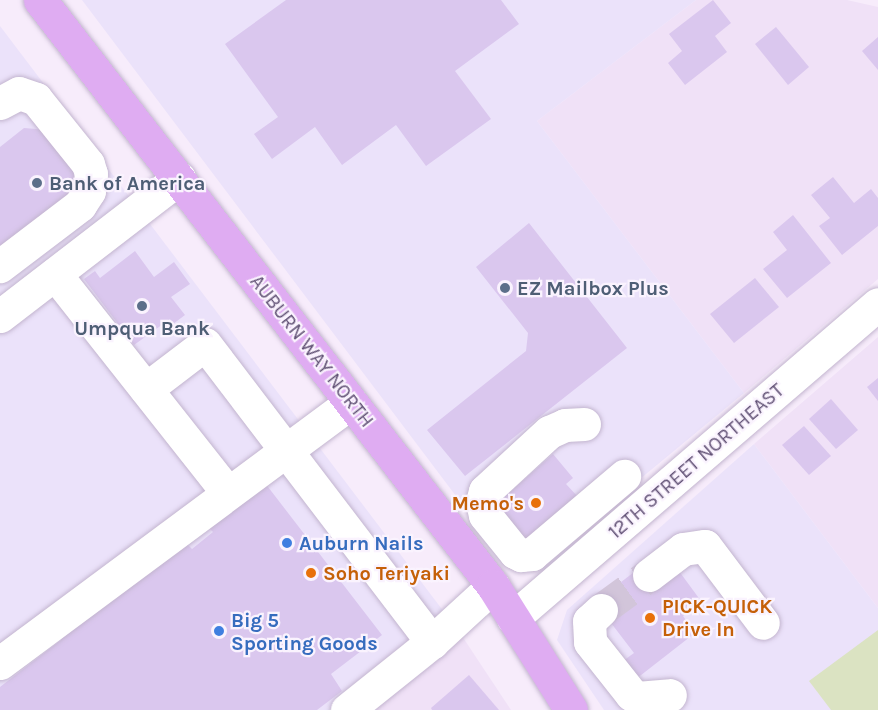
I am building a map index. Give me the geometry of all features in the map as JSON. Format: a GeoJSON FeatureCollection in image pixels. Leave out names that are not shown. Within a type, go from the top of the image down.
{"type":"FeatureCollection","features":[{"type":"Feature","properties":{"kind":"main road","name":"AUBURN WAY NORTH"},"geometry":{"type":"LineString","coordinates":[[40,0],[493,586],[571,710]]}},
{"type":"Feature","properties":{"kind":"street"},"geometry":{"type":"LineString","coordinates":[[0,103],[19,93],[36,99],[88,164],[91,174],[89,191],[80,206],[0,266]]}},
{"type":"Feature","properties":{"kind":"street"},"geometry":{"type":"LineString","coordinates":[[0,316],[179,178]]}},
{"type":"Feature","properties":{"kind":"street"},"geometry":{"type":"LineString","coordinates":[[55,274],[228,493]]}},
{"type":"Feature","properties":{"kind":"street","name":"12TH STREET NORTHEAST"},"geometry":{"type":"LineString","coordinates":[[513,618],[878,304]]}},
{"type":"Feature","properties":{"kind":"street"},"geometry":{"type":"LineString","coordinates":[[146,389],[205,344],[432,642]]}},
{"type":"Feature","properties":{"kind":"street"},"geometry":{"type":"LineString","coordinates":[[0,663],[351,402]]}},
{"type":"Feature","properties":{"kind":"street"},"geometry":{"type":"LineString","coordinates":[[584,424],[565,425],[549,432],[485,491],[482,502],[485,515],[515,552],[521,555],[532,554],[624,476]]}},
{"type":"Feature","properties":{"kind":"street"},"geometry":{"type":"LineString","coordinates":[[649,575],[683,549],[705,546],[763,622]]}},
{"type":"Feature","properties":{"kind":"street"},"geometry":{"type":"LineString","coordinates":[[347,710],[432,642],[493,586]]}},
{"type":"Feature","properties":{"kind":"street"},"geometry":{"type":"LineString","coordinates":[[601,610],[590,621],[590,642],[631,694],[637,698],[670,695]]}},
{"type":"Feature","properties":{"kind":"shaded area"},"geometry":{"type":"Polygon","coordinates":[[[82,0],[696,0],[537,121],[744,393],[530,570],[522,573],[511,569],[82,0]]]}},
{"type":"Feature","properties":{"kind":"shaded area"},"geometry":{"type":"Polygon","coordinates":[[[696,0],[847,0],[878,7],[878,279],[744,393],[537,121],[696,0]]]}},
{"type":"Feature","properties":{"kind":"shaded area"},"geometry":{"type":"Polygon","coordinates":[[[0,26],[460,633],[369,710],[0,710],[0,26]]]}},
{"type":"Feature","properties":{"kind":"shaded area"},"geometry":{"type":"Polygon","coordinates":[[[878,337],[878,608],[754,444],[878,337]]]}},
{"type":"Feature","properties":{"kind":"shaded area"},"geometry":{"type":"Polygon","coordinates":[[[754,444],[878,608],[878,710],[604,710],[557,640],[567,610],[754,444]]]}},
{"type":"Feature","properties":{"kind":"shaded area"},"geometry":{"type":"Polygon","coordinates":[[[878,630],[878,710],[831,710],[809,681],[878,630]]]}},
{"type":"Feature","properties":{"kind":"shaded area"},"geometry":{"type":"Polygon","coordinates":[[[460,633],[511,710],[369,710],[460,633]]]}},
{"type":"Feature","properties":{"kind":"building"},"geometry":{"type":"Polygon","coordinates":[[[286,0],[501,0],[519,24],[455,71],[491,119],[426,166],[396,125],[342,165],[315,127],[272,159],[254,134],[278,117],[225,44],[286,0]]]}},
{"type":"Feature","properties":{"kind":"building"},"geometry":{"type":"Polygon","coordinates":[[[713,0],[731,23],[715,36],[727,52],[685,85],[668,63],[682,51],[669,34],[713,0]]]}},
{"type":"Feature","properties":{"kind":"building"},"geometry":{"type":"Polygon","coordinates":[[[776,27],[809,67],[788,85],[755,44],[776,27]]]}},
{"type":"Feature","properties":{"kind":"building"},"geometry":{"type":"Polygon","coordinates":[[[878,37],[878,70],[862,51],[878,37]]]}},
{"type":"Feature","properties":{"kind":"building","name":"Bank of America"},"geometry":{"type":"Polygon","coordinates":[[[24,128],[48,130],[75,167],[71,199],[0,254],[0,147],[24,128]]]}},
{"type":"Feature","properties":{"kind":"building"},"geometry":{"type":"Polygon","coordinates":[[[833,177],[854,203],[871,189],[878,198],[878,226],[842,255],[819,226],[830,218],[811,195],[833,177]]]}},
{"type":"Feature","properties":{"kind":"building"},"geometry":{"type":"Polygon","coordinates":[[[793,215],[831,263],[787,298],[763,269],[787,250],[773,232],[793,215]]]}},
{"type":"Feature","properties":{"kind":"building"},"geometry":{"type":"Polygon","coordinates":[[[529,223],[627,348],[465,476],[427,430],[526,351],[528,333],[476,267],[529,223]]]}},
{"type":"Feature","properties":{"kind":"building","name":"Umpqua Bank"},"geometry":{"type":"Polygon","coordinates":[[[135,251],[154,277],[174,262],[190,284],[171,297],[185,315],[173,324],[170,319],[134,345],[84,279],[95,271],[100,278],[135,251]]]}},
{"type":"Feature","properties":{"kind":"building"},"geometry":{"type":"Polygon","coordinates":[[[755,278],[779,307],[734,343],[710,314],[755,278]]]}},
{"type":"Feature","properties":{"kind":"building"},"geometry":{"type":"Polygon","coordinates":[[[878,378],[878,401],[867,387],[878,378]]]}},
{"type":"Feature","properties":{"kind":"building"},"geometry":{"type":"Polygon","coordinates":[[[831,399],[858,430],[836,449],[809,419],[831,399]]]}},
{"type":"Feature","properties":{"kind":"building"},"geometry":{"type":"Polygon","coordinates":[[[804,426],[831,456],[809,475],[782,445],[804,426]]]}},
{"type":"Feature","properties":{"kind":"building","name":"Memo's"},"geometry":{"type":"Polygon","coordinates":[[[553,454],[573,478],[566,484],[579,498],[525,545],[493,507],[553,454]]]}},
{"type":"Feature","properties":{"kind":"building"},"geometry":{"type":"Polygon","coordinates":[[[265,483],[382,635],[331,674],[342,691],[317,710],[0,710],[0,687],[61,640],[57,632],[183,540],[192,549],[213,532],[208,527],[265,483]]]}},
{"type":"Feature","properties":{"kind":"building"},"geometry":{"type":"Polygon","coordinates":[[[642,566],[676,567],[701,601],[683,616],[695,633],[636,679],[623,661],[634,653],[595,602],[642,566]]]}},
{"type":"Feature","properties":{"kind":"building"},"geometry":{"type":"Polygon","coordinates":[[[469,675],[499,710],[432,710],[431,708],[469,675]]]}},
{"type":"Feature","properties":{"kind":"tunnel"},"geometry":{"type":"LineString","coordinates":[[601,610],[649,575]]}},
{"type":"Feature","properties":{"kind":"place","name":"Bank of America"},"geometry":{"type":"Point","coordinates":[37,183]}},
{"type":"Feature","properties":{"kind":"place","name":"EZ Mailbox Plus"},"geometry":{"type":"Point","coordinates":[505,288]}},
{"type":"Feature","properties":{"kind":"place","name":"Umpqua Bank"},"geometry":{"type":"Point","coordinates":[142,306]}},
{"type":"Feature","properties":{"kind":"place","name":"Memo's"},"geometry":{"type":"Point","coordinates":[536,503]}},
{"type":"Feature","properties":{"kind":"place","name":"Auburn Nails"},"geometry":{"type":"Point","coordinates":[287,543]}},
{"type":"Feature","properties":{"kind":"place","name":"Soho Teriyaki"},"geometry":{"type":"Point","coordinates":[311,573]}},
{"type":"Feature","properties":{"kind":"place","name":"PICK-QUICK Drive In"},"geometry":{"type":"Point","coordinates":[650,618]}},
{"type":"Feature","properties":{"kind":"place","name":"Big 5 Sporting Goods"},"geometry":{"type":"Point","coordinates":[219,631]}}]}
